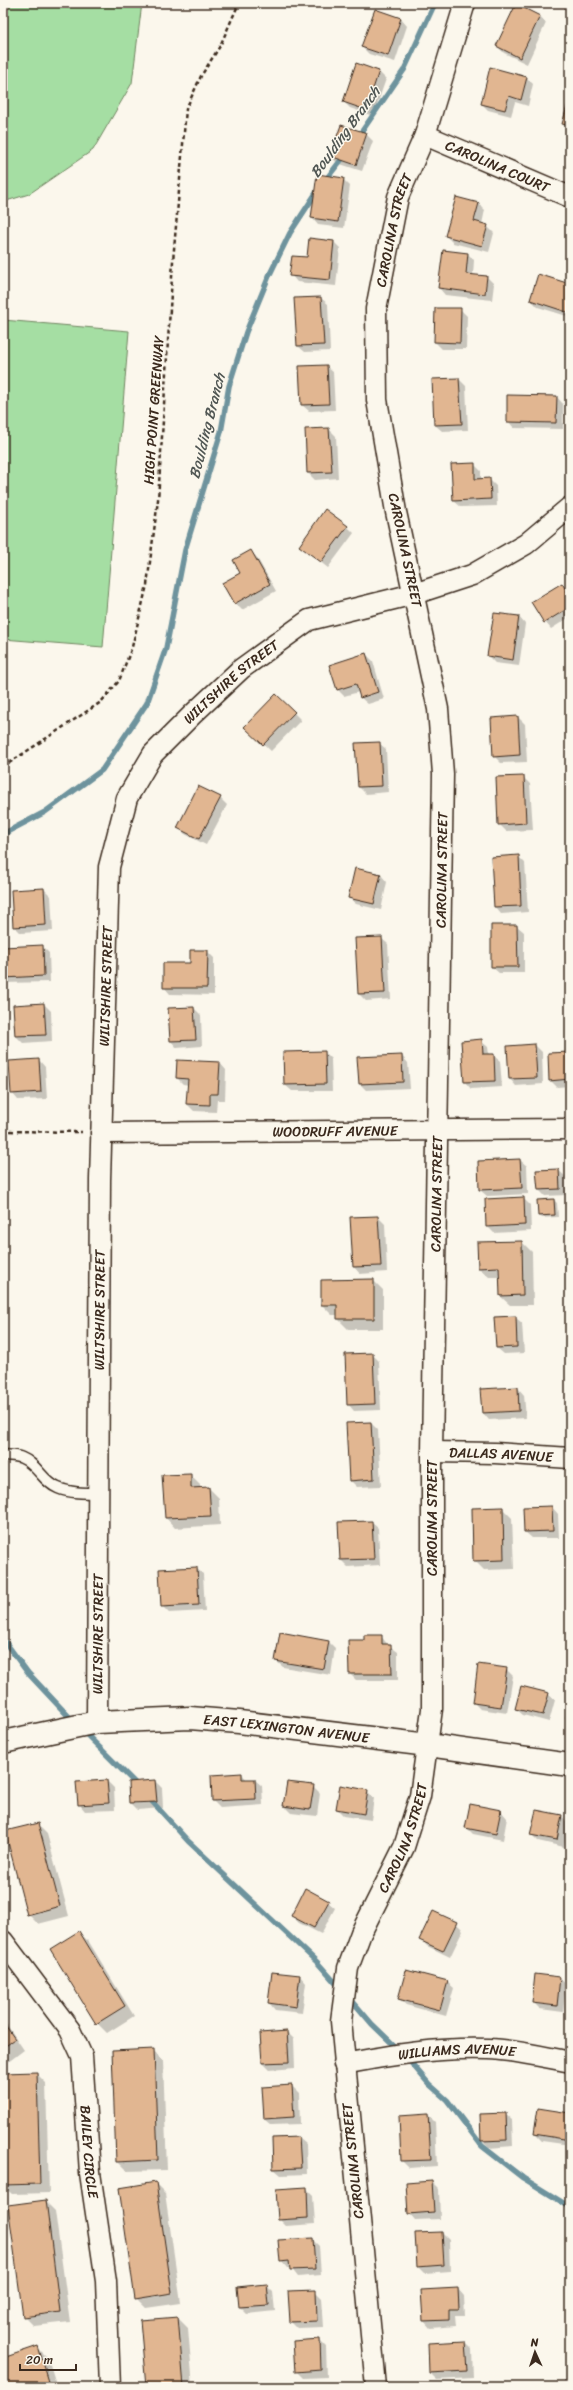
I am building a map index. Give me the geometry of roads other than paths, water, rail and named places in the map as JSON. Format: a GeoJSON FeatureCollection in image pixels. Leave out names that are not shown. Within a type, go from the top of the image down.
{"type":"FeatureCollection","features":[{"type":"Feature","properties":{"kind":"main road","name":"EAST LEXINGTON AVENUE"},"geometry":{"type":"LineString","coordinates":[[3,1742],[97,1722],[190,1718],[239,1722],[428,1745],[570,1765]]}},
{"type":"Feature","properties":{"kind":"street","name":"CAROLINA STREET"},"geometry":{"type":"LineString","coordinates":[[376,2387],[341,2021],[348,1968],[361,1933],[404,1847],[420,1796],[432,1709],[432,1452],[444,774],[438,709],[414,594],[377,400],[376,308],[398,198],[425,135],[466,3]]}},
{"type":"Feature","properties":{"kind":"street","name":"CAROLINA COURT"},"geometry":{"type":"LineString","coordinates":[[425,135],[570,198]]}},
{"type":"Feature","properties":{"kind":"street","name":"WILTSHIRE STREET"},"geometry":{"type":"LineString","coordinates":[[97,1722],[101,1133],[109,867],[127,798],[154,754],[193,714],[241,669],[309,620],[414,594],[472,575],[526,544],[570,507]]}},
{"type":"Feature","properties":{"kind":"street","name":"WOODRUFF AVENUE"},"geometry":{"type":"LineString","coordinates":[[101,1133],[437,1128],[570,1129]]}},
{"type":"Feature","properties":{"kind":"street","name":"DALLAS AVENUE"},"geometry":{"type":"LineString","coordinates":[[432,1452],[495,1453],[570,1458]]}},
{"type":"Feature","properties":{"kind":"street","name":"BAILEY CIRCLE"},"geometry":{"type":"LineString","coordinates":[[3,1941],[70,2030],[82,2056],[90,2173],[106,2281],[110,2387]]}},
{"type":"Feature","properties":{"kind":"street","name":"WILLIAMS AVENUE"},"geometry":{"type":"LineString","coordinates":[[344,2064],[422,2052],[490,2049],[570,2062]]}},
{"type":"Feature","properties":{"kind":"lane"},"geometry":{"type":"LineString","coordinates":[[3,1455],[21,1457],[31,1463],[46,1480],[57,1488],[72,1492],[98,1494]]}},
{"type":"Feature","properties":{"kind":"waterway","name":"Boulding Branch"},"geometry":{"type":"LineString","coordinates":[[358,137],[404,70],[435,3]]}},
{"type":"Feature","properties":{"kind":"waterway","name":"Boulding Branch"},"geometry":{"type":"LineString","coordinates":[[324,182],[345,155]]}},
{"type":"Feature","properties":{"kind":"waterway","name":"Boulding Branch"},"geometry":{"type":"LineString","coordinates":[[3,834],[45,812],[102,770],[147,703],[166,648],[185,550],[221,432],[229,386],[246,332],[269,276],[290,233],[318,190]]}},
{"type":"Feature","properties":{"kind":"waterway"},"geometry":{"type":"LineString","coordinates":[[3,1639],[28,1673],[73,1721]]}},
{"type":"Feature","properties":{"kind":"waterway"},"geometry":{"type":"LineString","coordinates":[[82,1730],[138,1786]]}},
{"type":"Feature","properties":{"kind":"waterway"},"geometry":{"type":"LineString","coordinates":[[148,1797],[188,1841],[317,1962],[340,1988]]}},
{"type":"Feature","properties":{"kind":"waterway"},"geometry":{"type":"LineString","coordinates":[[349,1997],[372,2024],[399,2050]]}},
{"type":"Feature","properties":{"kind":"waterway"},"geometry":{"type":"LineString","coordinates":[[407,2058],[429,2084],[447,2100],[482,2146],[523,2178],[570,2207]]}}]}
